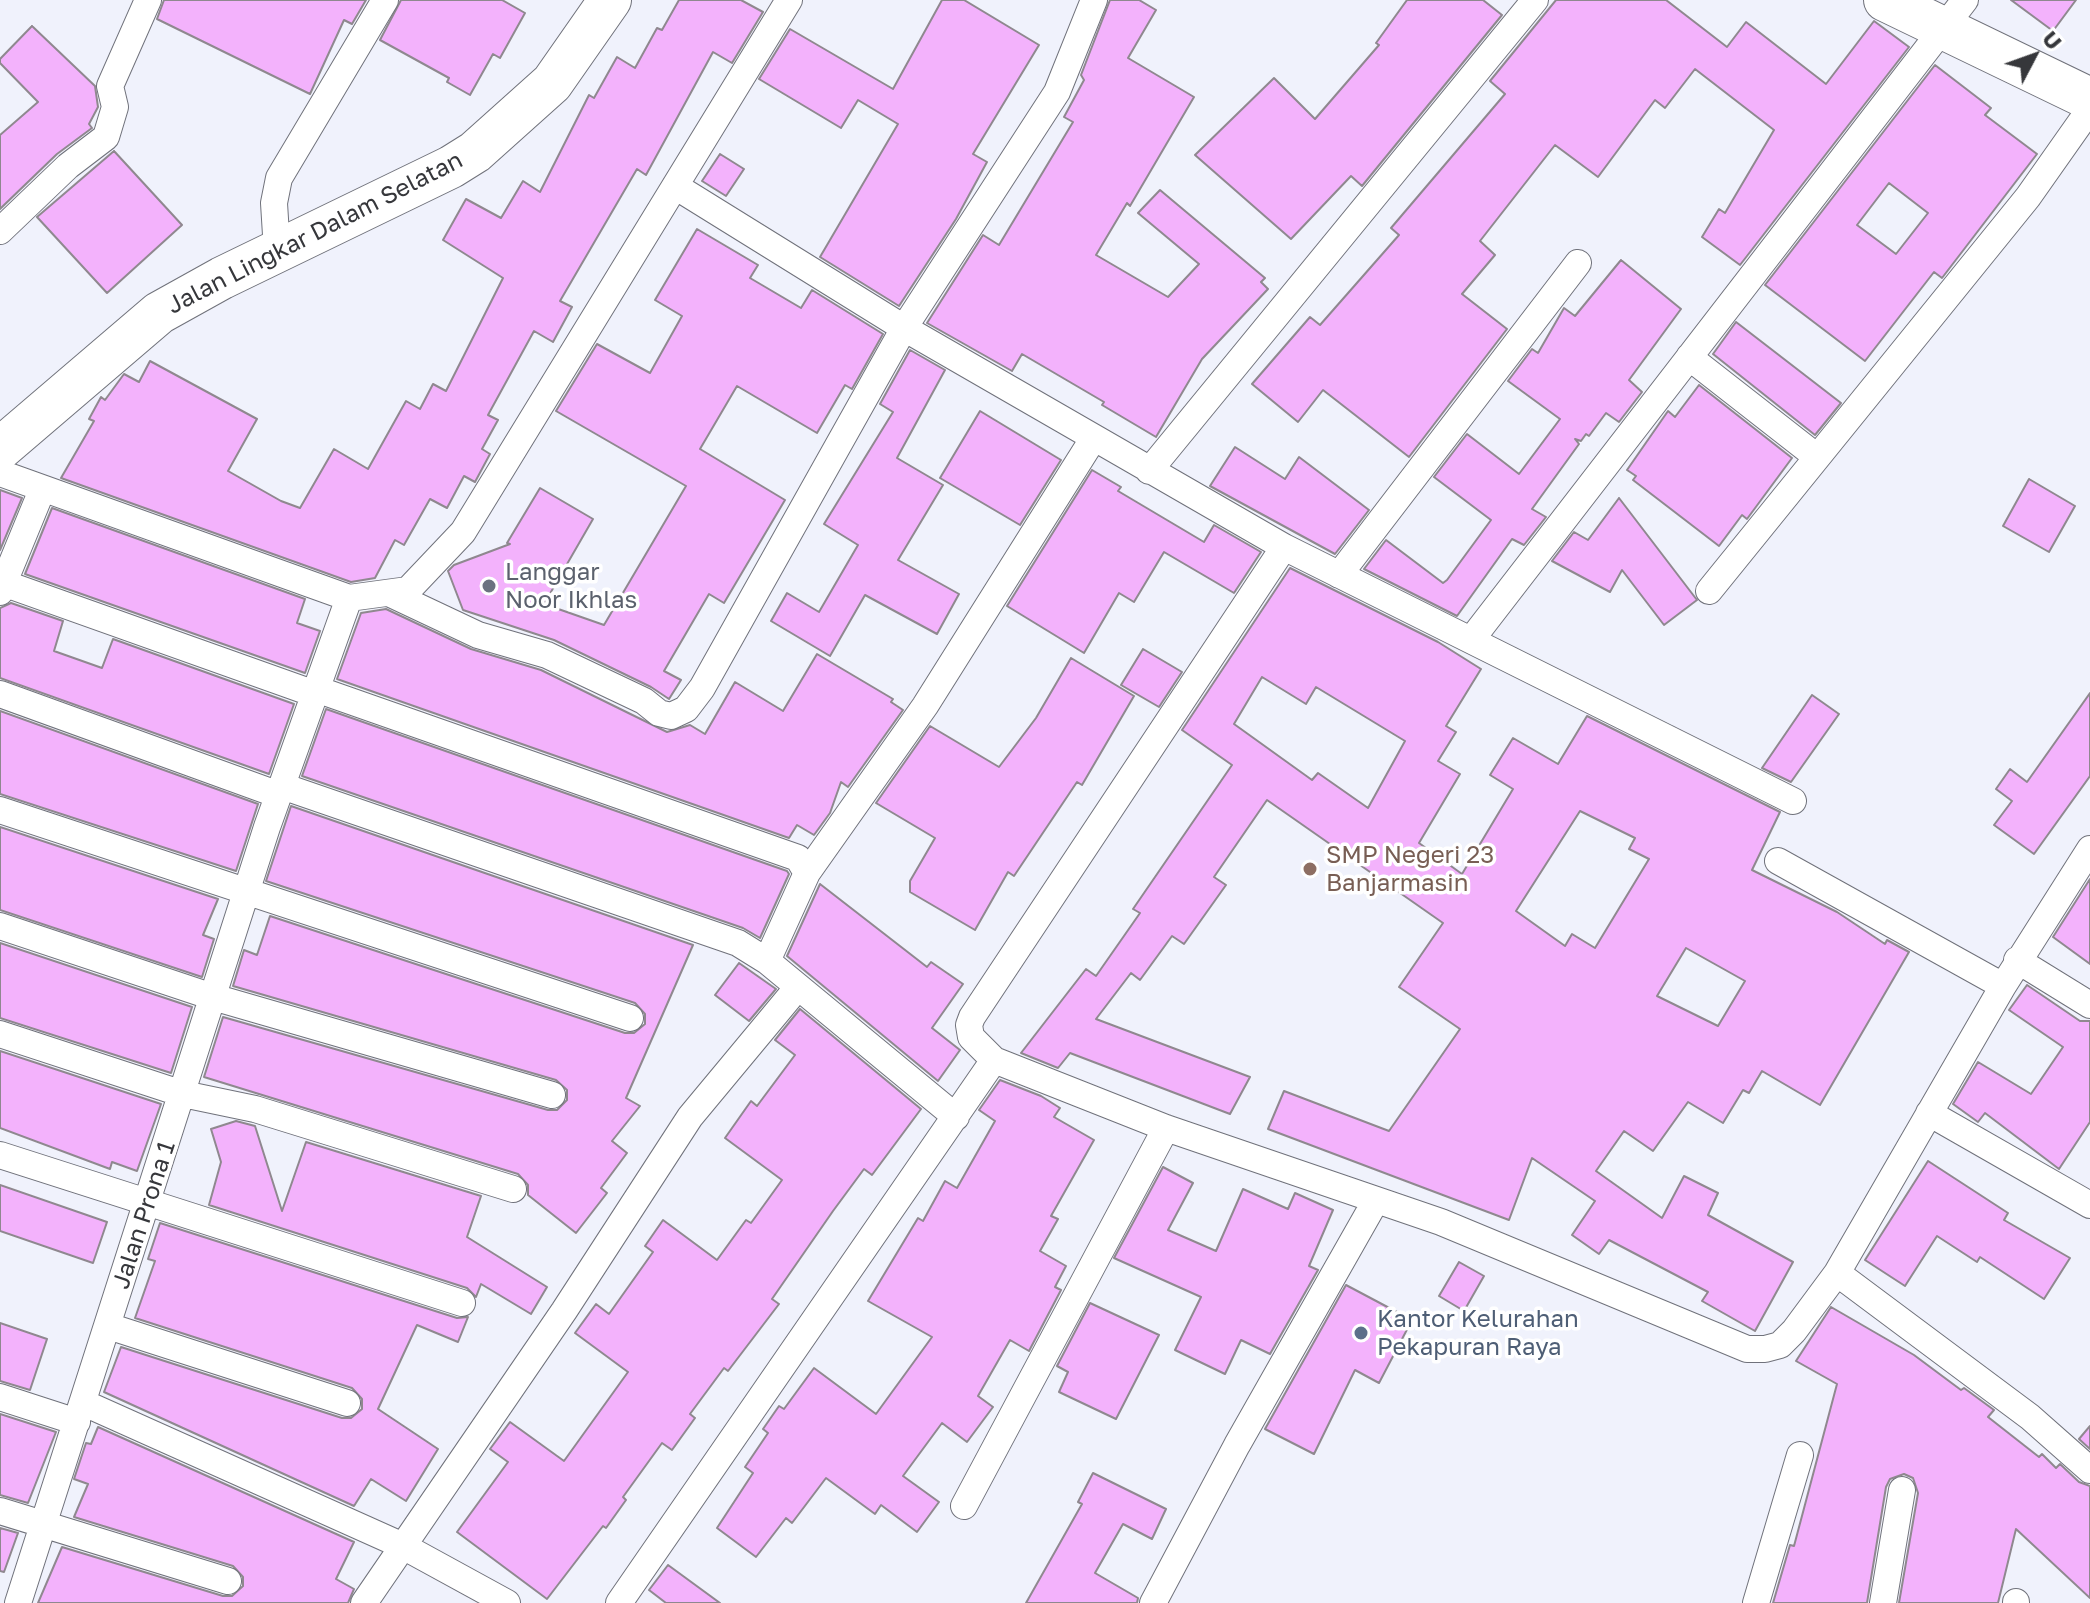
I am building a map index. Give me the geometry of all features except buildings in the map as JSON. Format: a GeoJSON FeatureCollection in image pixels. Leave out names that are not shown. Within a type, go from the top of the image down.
{"type":"FeatureCollection","features":[{"type":"Feature","properties":{"kind":"main road","name":"Jalan Lingkar Dalam Selatan"},"geometry":{"type":"LineString","coordinates":[[0,449],[159,313],[277,251],[451,167],[475,152],[552,83],[610,0]]}},
{"type":"Feature","properties":{"kind":"main road"},"geometry":{"type":"LineString","coordinates":[[1885,0],[1954,14],[2090,99]]}},
{"type":"Feature","properties":{"kind":"street"},"geometry":{"type":"LineString","coordinates":[[0,231],[68,166],[106,137],[115,107],[110,86],[148,0]]}},
{"type":"Feature","properties":{"kind":"street"},"geometry":{"type":"LineString","coordinates":[[277,251],[274,203],[279,178],[385,0]]}},
{"type":"Feature","properties":{"kind":"street"},"geometry":{"type":"LineString","coordinates":[[0,473],[349,598],[408,590],[463,532],[789,0]]}},
{"type":"Feature","properties":{"kind":"street"},"geometry":{"type":"LineString","coordinates":[[391,594],[478,635],[547,655],[644,701],[659,713],[671,716],[680,713],[702,688],[904,328],[1057,92],[1094,0]]}},
{"type":"Feature","properties":{"kind":"street"},"geometry":{"type":"LineString","coordinates":[[1149,471],[1535,0]]}},
{"type":"Feature","properties":{"kind":"street"},"geometry":{"type":"LineString","coordinates":[[1471,640],[1954,14]]}},
{"type":"Feature","properties":{"kind":"street"},"geometry":{"type":"LineString","coordinates":[[1709,591],[2028,197],[2090,109]]}},
{"type":"Feature","properties":{"kind":"street"},"geometry":{"type":"LineString","coordinates":[[675,186],[904,328],[1284,547],[1793,801]]}},
{"type":"Feature","properties":{"kind":"street"},"geometry":{"type":"LineString","coordinates":[[1339,575],[1578,263]]}},
{"type":"Feature","properties":{"kind":"street"},"geometry":{"type":"LineString","coordinates":[[1689,357],[1817,457]]}},
{"type":"Feature","properties":{"kind":"street"},"geometry":{"type":"LineString","coordinates":[[767,961],[807,873],[925,706],[1093,439]]}},
{"type":"Feature","properties":{"kind":"street"},"geometry":{"type":"LineString","coordinates":[[42,490],[2,588],[315,691],[793,856],[804,863],[807,873]]}},
{"type":"Feature","properties":{"kind":"street"},"geometry":{"type":"LineString","coordinates":[[1284,547],[972,1017],[969,1025],[971,1037],[994,1060],[1166,1128],[1375,1202],[1441,1222],[1747,1349],[1780,1345],[1837,1273],[2017,960],[2090,849]]}},
{"type":"Feature","properties":{"kind":"street","name":"Jalan Prona 1"},"geometry":{"type":"LineString","coordinates":[[18,1603],[267,827],[349,598]]}},
{"type":"Feature","properties":{"kind":"street"},"geometry":{"type":"LineString","coordinates":[[0,694],[738,943],[767,961],[956,1117]]}},
{"type":"Feature","properties":{"kind":"street"},"geometry":{"type":"LineString","coordinates":[[0,810],[246,894],[477,965],[630,1018]]}},
{"type":"Feature","properties":{"kind":"street"},"geometry":{"type":"LineString","coordinates":[[1778,861],[2003,986]]}},
{"type":"Feature","properties":{"kind":"street"},"geometry":{"type":"LineString","coordinates":[[0,926],[213,997],[552,1095]]}},
{"type":"Feature","properties":{"kind":"street"},"geometry":{"type":"LineString","coordinates":[[2017,960],[2090,1005]]}},
{"type":"Feature","properties":{"kind":"street"},"geometry":{"type":"LineString","coordinates":[[364,1603],[564,1311],[690,1117],[798,987]]}},
{"type":"Feature","properties":{"kind":"street"},"geometry":{"type":"LineString","coordinates":[[0,1034],[183,1094],[255,1109],[513,1189]]}},
{"type":"Feature","properties":{"kind":"street"},"geometry":{"type":"LineString","coordinates":[[619,1603],[994,1060]]}},
{"type":"Feature","properties":{"kind":"street"},"geometry":{"type":"LineString","coordinates":[[1929,1113],[2090,1205]]}},
{"type":"Feature","properties":{"kind":"street"},"geometry":{"type":"LineString","coordinates":[[964,1506],[1166,1128]]}},
{"type":"Feature","properties":{"kind":"street"},"geometry":{"type":"LineString","coordinates":[[0,1155],[462,1303]]}},
{"type":"Feature","properties":{"kind":"street"},"geometry":{"type":"LineString","coordinates":[[1153,1603],[1237,1445],[1375,1202]]}},
{"type":"Feature","properties":{"kind":"street"},"geometry":{"type":"LineString","coordinates":[[1837,1273],[2030,1417],[2090,1470]]}},
{"type":"Feature","properties":{"kind":"street"},"geometry":{"type":"LineString","coordinates":[[108,1326],[347,1403]]}},
{"type":"Feature","properties":{"kind":"street"},"geometry":{"type":"LineString","coordinates":[[0,1397],[80,1412],[401,1545],[507,1603]]}},
{"type":"Feature","properties":{"kind":"street"},"geometry":{"type":"LineString","coordinates":[[1756,1603],[1800,1455]]}},
{"type":"Feature","properties":{"kind":"street"},"geometry":{"type":"LineString","coordinates":[[1883,1603],[1902,1490]]}},
{"type":"Feature","properties":{"kind":"street"},"geometry":{"type":"LineString","coordinates":[[0,1511],[228,1581]]}},
{"type":"Feature","properties":{"kind":"place","name":"Langgar Noor Ikhlas"},"geometry":{"type":"Point","coordinates":[489,586]}},
{"type":"Feature","properties":{"kind":"place","name":"SMP Negeri 23 Banjarmasin"},"geometry":{"type":"Point","coordinates":[1310,869]}},
{"type":"Feature","properties":{"kind":"place","name":"Kantor Kelurahan Pekapuran Raya"},"geometry":{"type":"Point","coordinates":[1361,1333]}}]}
